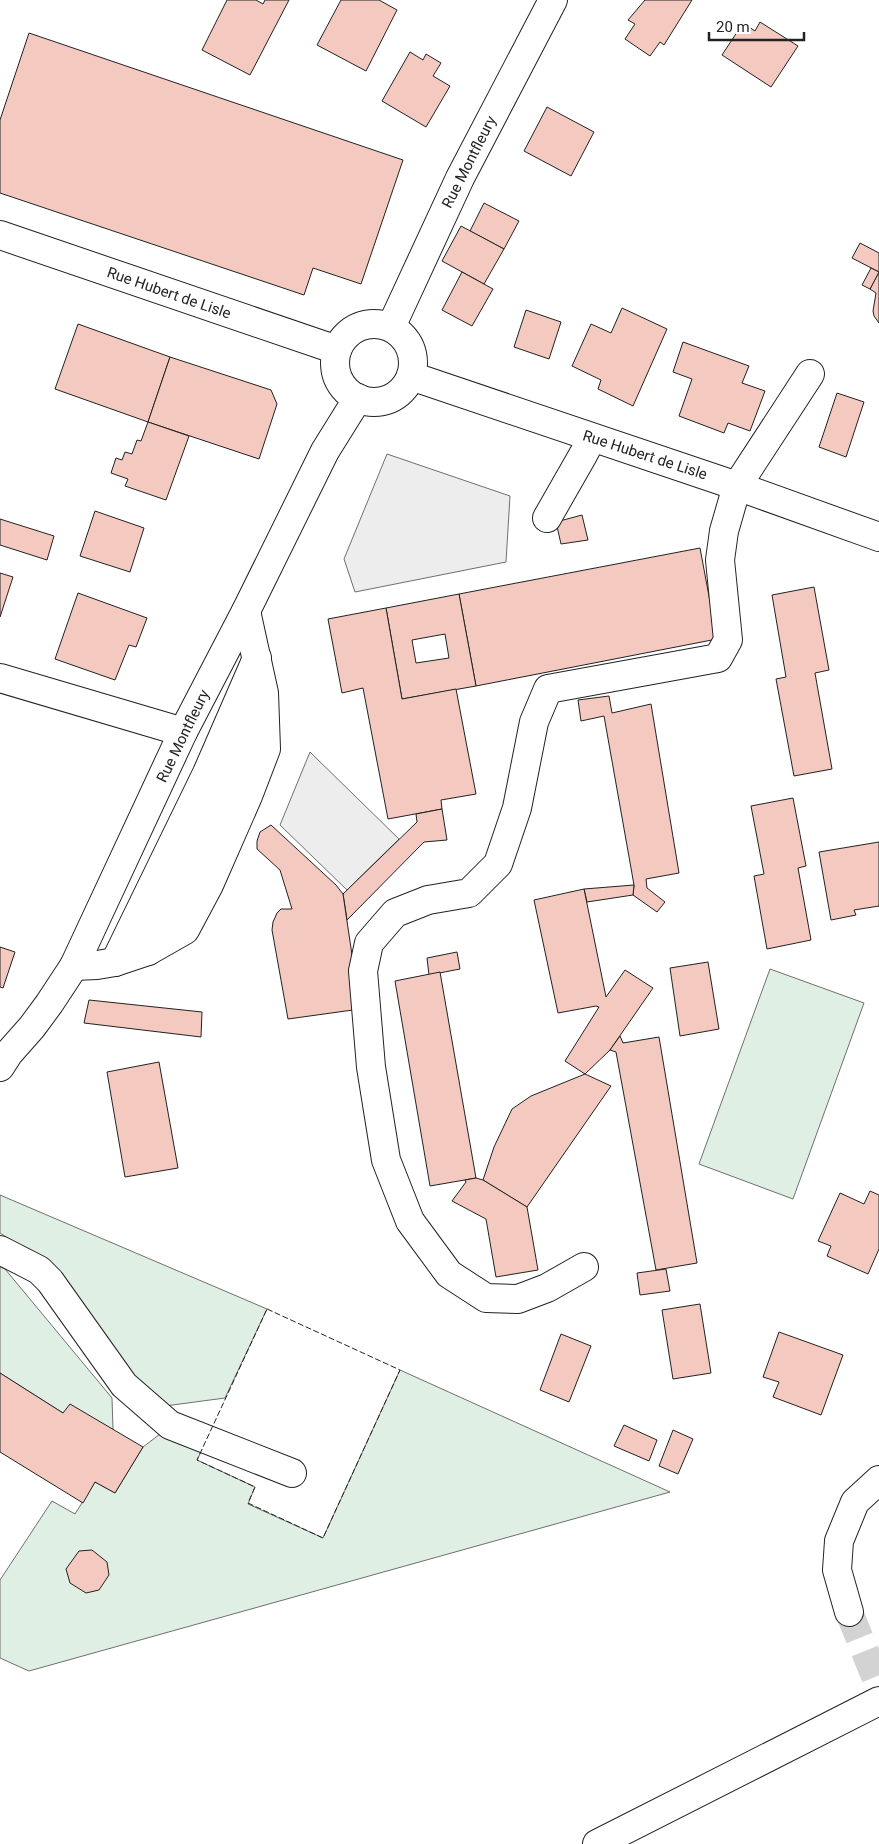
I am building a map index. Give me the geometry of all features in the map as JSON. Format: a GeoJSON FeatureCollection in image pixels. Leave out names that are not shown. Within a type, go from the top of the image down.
{"type":"FeatureCollection","features":[{"type":"Feature","properties":{"kind":"main road","name":"Rue Montfleury"},"geometry":{"type":"LineString","coordinates":[[390,327],[460,178],[553,0]]}},
{"type":"Feature","properties":{"kind":"main road","name":"Rue Hubert de Lisle"},"geometry":{"type":"LineString","coordinates":[[0,235],[337,350]]}},
{"type":"Feature","properties":{"kind":"main road"},"geometry":{"type":"LineString","coordinates":[[375,324],[390,327],[402,336],[411,348],[414,362],[411,376],[403,390],[390,399],[374,402],[358,398],[346,390],[338,378],[335,364],[337,350],[345,336],[359,327],[375,324]]}},
{"type":"Feature","properties":{"kind":"main road"},"geometry":{"type":"LineString","coordinates":[[584,1267],[547,1288],[518,1299],[486,1298],[449,1274],[410,1221],[386,1160],[371,1067],[363,971],[369,943],[396,913],[428,900],[468,893],[498,864],[517,808],[534,722],[548,689],[718,658],[728,640],[720,560],[724,531],[737,486],[810,374]]}},
{"type":"Feature","properties":{"kind":"main road","name":"Rue Hubert de Lisle"},"geometry":{"type":"LineString","coordinates":[[411,376],[737,486],[879,538]]}},
{"type":"Feature","properties":{"kind":"main road","name":"Rue Montfleury"},"geometry":{"type":"LineString","coordinates":[[3,1057],[49,1004],[74,966],[183,732],[246,611],[325,451],[358,398]]}},
{"type":"Feature","properties":{"kind":"main road"},"geometry":{"type":"LineString","coordinates":[[546,518],[592,438]]}},
{"type":"Feature","properties":{"kind":"main road"},"geometry":{"type":"LineString","coordinates":[[74,966],[116,962],[148,951],[185,930],[209,885],[248,796],[266,749],[264,693],[246,611]]}},
{"type":"Feature","properties":{"kind":"main road"},"geometry":{"type":"LineString","coordinates":[[116,962],[207,773],[257,658]]}},
{"type":"Feature","properties":{"kind":"main road"},"geometry":{"type":"LineString","coordinates":[[0,678],[183,732]]}},
{"type":"Feature","properties":{"kind":"main road"},"geometry":{"type":"LineString","coordinates":[[0,1250],[39,1270],[50,1281],[124,1385],[170,1425],[292,1473]]}},
{"type":"Feature","properties":{"kind":"main road"},"geometry":{"type":"LineString","coordinates":[[849,1612],[837,1570],[839,1541],[855,1502],[879,1480]]}},
{"type":"Feature","properties":{"kind":"main road"},"geometry":{"type":"LineString","coordinates":[[598,1844],[879,1701]]}},
{"type":"Feature","properties":{"kind":"green space"},"geometry":{"type":"Polygon","coordinates":[[[770,969],[864,1003],[793,1199],[699,1164],[770,969]]]}},
{"type":"Feature","properties":{"kind":"green space"},"geometry":{"type":"Polygon","coordinates":[[[0,1195],[267,1309],[225,1398],[165,1406],[140,1389],[47,1263],[0,1233],[0,1195]]]}},
{"type":"Feature","properties":{"kind":"green space"},"geometry":{"type":"Polygon","coordinates":[[[0,1267],[5,1269],[112,1398],[113,1429],[63,1413],[0,1373],[0,1267]]]}},
{"type":"Feature","properties":{"kind":"green space"},"geometry":{"type":"Polygon","coordinates":[[[400,1370],[670,1492],[29,1671],[0,1658],[0,1580],[52,1501],[75,1514],[95,1482],[115,1493],[143,1447],[160,1434],[201,1452],[197,1460],[255,1487],[248,1504],[323,1538],[400,1370]]]}},
{"type":"Feature","properties":{"kind":"shaded area"},"geometry":{"type":"Polygon","coordinates":[[[387,454],[510,496],[506,562],[355,592],[344,559],[387,454]]]}},
{"type":"Feature","properties":{"kind":"shaded area"},"geometry":{"type":"Polygon","coordinates":[[[310,752],[399,839],[347,890],[280,825],[310,752]]]}},
{"type":"Feature","properties":{"kind":"building"},"geometry":{"type":"Polygon","coordinates":[[[227,0],[256,0],[263,4],[265,0],[289,0],[250,75],[202,50],[227,0]]]}},
{"type":"Feature","properties":{"kind":"building"},"geometry":{"type":"Polygon","coordinates":[[[341,0],[379,0],[397,10],[366,71],[317,45],[341,0]]]}},
{"type":"Feature","properties":{"kind":"building"},"geometry":{"type":"Polygon","coordinates":[[[645,0],[692,0],[664,45],[660,42],[650,56],[625,39],[635,24],[628,20],[645,0]]]}},
{"type":"Feature","properties":{"kind":"building"},"geometry":{"type":"Polygon","coordinates":[[[760,22],[798,46],[771,87],[722,55],[743,23],[755,31],[760,22]]]}},
{"type":"Feature","properties":{"kind":"building"},"geometry":{"type":"Polygon","coordinates":[[[29,33],[403,160],[361,284],[313,268],[304,295],[0,193],[0,120],[29,33]]]}},
{"type":"Feature","properties":{"kind":"building"},"geometry":{"type":"Polygon","coordinates":[[[410,52],[423,60],[426,54],[441,63],[433,76],[450,86],[426,127],[382,101],[410,52]]]}},
{"type":"Feature","properties":{"kind":"building"},"geometry":{"type":"Polygon","coordinates":[[[547,107],[594,132],[571,176],[524,151],[547,107]]]}},
{"type":"Feature","properties":{"kind":"building"},"geometry":{"type":"Polygon","coordinates":[[[484,203],[519,221],[504,249],[470,231],[484,203]]]}},
{"type":"Feature","properties":{"kind":"building"},"geometry":{"type":"Polygon","coordinates":[[[461,226],[504,249],[484,284],[442,261],[461,226]]]}},
{"type":"Feature","properties":{"kind":"building"},"geometry":{"type":"Polygon","coordinates":[[[860,243],[879,253],[879,272],[852,258],[860,243]]]}},
{"type":"Feature","properties":{"kind":"building"},"geometry":{"type":"Polygon","coordinates":[[[871,268],[879,272],[870,289],[862,285],[871,268]]]}},
{"type":"Feature","properties":{"kind":"building"},"geometry":{"type":"Polygon","coordinates":[[[462,272],[493,289],[472,326],[442,310],[462,272]]]}},
{"type":"Feature","properties":{"kind":"building"},"geometry":{"type":"Polygon","coordinates":[[[879,272],[879,323],[873,311],[876,293],[870,289],[879,272]]]}},
{"type":"Feature","properties":{"kind":"building"},"geometry":{"type":"Polygon","coordinates":[[[622,308],[667,329],[633,406],[598,389],[601,380],[572,366],[591,324],[611,333],[622,308]]]}},
{"type":"Feature","properties":{"kind":"building"},"geometry":{"type":"Polygon","coordinates":[[[526,310],[561,322],[549,359],[514,347],[526,310]]]}},
{"type":"Feature","properties":{"kind":"building"},"geometry":{"type":"Polygon","coordinates":[[[78,324],[170,357],[148,422],[55,389],[78,324]]]}},
{"type":"Feature","properties":{"kind":"building"},"geometry":{"type":"Polygon","coordinates":[[[683,342],[749,366],[742,383],[765,391],[750,431],[728,423],[724,433],[679,416],[692,379],[673,372],[683,342]]]}},
{"type":"Feature","properties":{"kind":"building"},"geometry":{"type":"Polygon","coordinates":[[[170,357],[271,390],[277,404],[259,459],[148,422],[170,357]]]}},
{"type":"Feature","properties":{"kind":"building"},"geometry":{"type":"Polygon","coordinates":[[[837,393],[864,402],[846,457],[819,447],[837,393]]]}},
{"type":"Feature","properties":{"kind":"building"},"geometry":{"type":"Polygon","coordinates":[[[148,422],[189,436],[166,500],[125,486],[128,479],[111,473],[116,458],[122,460],[125,452],[132,454],[137,440],[141,441],[148,422]]]}},
{"type":"Feature","properties":{"kind":"building"},"geometry":{"type":"Polygon","coordinates":[[[95,511],[144,528],[130,572],[80,556],[95,511]]]}},
{"type":"Feature","properties":{"kind":"building"},"geometry":{"type":"Polygon","coordinates":[[[582,515],[588,540],[561,544],[556,522],[582,515]]]}},
{"type":"Feature","properties":{"kind":"building"},"geometry":{"type":"Polygon","coordinates":[[[0,519],[54,536],[47,560],[0,545],[0,519]]]}},
{"type":"Feature","properties":{"kind":"building"},"geometry":{"type":"Polygon","coordinates":[[[700,548],[717,639],[476,686],[459,594],[700,548]]]}},
{"type":"Feature","properties":{"kind":"building"},"geometry":{"type":"Polygon","coordinates":[[[0,573],[13,577],[0,617],[0,573]]]}},
{"type":"Feature","properties":{"kind":"building"},"geometry":{"type":"Polygon","coordinates":[[[814,587],[829,670],[815,673],[832,769],[794,776],[776,679],[786,677],[772,595],[814,587]]]}},
{"type":"Feature","properties":{"kind":"building"},"geometry":{"type":"Polygon","coordinates":[[[78,593],[147,618],[136,647],[129,645],[115,680],[55,659],[78,593]]]}},
{"type":"Feature","properties":{"kind":"building"},"geometry":{"type":"Polygon","coordinates":[[[459,594],[476,686],[402,699],[386,608],[459,594]],[[445,634],[412,640],[416,663],[449,658],[445,634]]]}},
{"type":"Feature","properties":{"kind":"building"},"geometry":{"type":"Polygon","coordinates":[[[386,608],[402,699],[456,689],[476,794],[441,800],[442,809],[388,819],[363,688],[342,693],[328,619],[386,608]]]}},
{"type":"Feature","properties":{"kind":"building"},"geometry":{"type":"Polygon","coordinates":[[[609,696],[612,713],[651,704],[679,873],[646,879],[647,888],[665,902],[657,912],[633,895],[634,885],[604,716],[581,721],[578,700],[609,696]]]}},
{"type":"Feature","properties":{"kind":"building"},"geometry":{"type":"Polygon","coordinates":[[[793,798],[806,866],[798,868],[811,940],[767,949],[754,876],[764,874],[751,806],[793,798]]]}},
{"type":"Feature","properties":{"kind":"building"},"geometry":{"type":"Polygon","coordinates":[[[442,809],[447,840],[424,842],[347,920],[343,894],[417,822],[416,814],[442,809]]]}},
{"type":"Feature","properties":{"kind":"building"},"geometry":{"type":"Polygon","coordinates":[[[271,825],[336,885],[343,894],[360,1009],[288,1019],[272,930],[277,913],[281,909],[292,909],[280,870],[257,849],[260,832],[271,825]]]}},
{"type":"Feature","properties":{"kind":"building"},"geometry":{"type":"Polygon","coordinates":[[[879,842],[879,906],[854,910],[856,915],[831,920],[819,852],[879,842]]]}},
{"type":"Feature","properties":{"kind":"building"},"geometry":{"type":"Polygon","coordinates":[[[634,885],[633,895],[587,902],[584,889],[634,885]]]}},
{"type":"Feature","properties":{"kind":"building"},"geometry":{"type":"Polygon","coordinates":[[[584,889],[606,997],[625,970],[653,988],[610,1050],[585,1074],[565,1061],[599,1007],[558,1013],[534,900],[584,889]]]}},
{"type":"Feature","properties":{"kind":"building"},"geometry":{"type":"Polygon","coordinates":[[[0,947],[15,952],[3,988],[0,987],[0,947]]]}},
{"type":"Feature","properties":{"kind":"building"},"geometry":{"type":"Polygon","coordinates":[[[457,952],[460,969],[429,975],[427,958],[457,952]]]}},
{"type":"Feature","properties":{"kind":"building"},"geometry":{"type":"Polygon","coordinates":[[[708,962],[719,1029],[680,1036],[670,968],[708,962]]]}},
{"type":"Feature","properties":{"kind":"building"},"geometry":{"type":"Polygon","coordinates":[[[440,972],[476,1178],[430,1186],[395,981],[440,972]]]}},
{"type":"Feature","properties":{"kind":"building"},"geometry":{"type":"Polygon","coordinates":[[[89,1000],[202,1012],[201,1037],[84,1023],[89,1000]]]}},
{"type":"Feature","properties":{"kind":"building"},"geometry":{"type":"Polygon","coordinates":[[[620,1036],[623,1043],[659,1037],[697,1263],[656,1270],[616,1052],[610,1050],[620,1036]]]}},
{"type":"Feature","properties":{"kind":"building"},"geometry":{"type":"Polygon","coordinates":[[[159,1062],[178,1168],[125,1177],[107,1072],[159,1062]]]}},
{"type":"Feature","properties":{"kind":"building"},"geometry":{"type":"Polygon","coordinates":[[[585,1074],[611,1086],[527,1207],[483,1180],[494,1147],[512,1109],[531,1096],[585,1074]]]}},
{"type":"Feature","properties":{"kind":"building"},"geometry":{"type":"Polygon","coordinates":[[[476,1178],[483,1180],[527,1207],[538,1270],[496,1277],[486,1219],[452,1201],[466,1182],[465,1180],[476,1178]]]}},
{"type":"Feature","properties":{"kind":"building"},"geometry":{"type":"Polygon","coordinates":[[[870,1191],[879,1195],[879,1249],[868,1274],[827,1256],[831,1246],[818,1241],[840,1193],[864,1204],[870,1191]]]}},
{"type":"Feature","properties":{"kind":"building"},"geometry":{"type":"Polygon","coordinates":[[[666,1269],[670,1291],[640,1295],[637,1273],[666,1269]]]}},
{"type":"Feature","properties":{"kind":"building"},"geometry":{"type":"Polygon","coordinates":[[[700,1304],[711,1373],[673,1379],[662,1310],[700,1304]]]}},
{"type":"Feature","properties":{"kind":"building"},"geometry":{"type":"Polygon","coordinates":[[[779,1332],[843,1355],[821,1415],[773,1397],[779,1382],[763,1377],[779,1332]]]}},
{"type":"Feature","properties":{"kind":"building"},"geometry":{"type":"Polygon","coordinates":[[[561,1334],[591,1346],[569,1402],[540,1390],[561,1334]]]}},
{"type":"Feature","properties":{"kind":"building"},"geometry":{"type":"Polygon","coordinates":[[[0,1373],[63,1413],[70,1404],[143,1447],[115,1493],[95,1482],[83,1503],[0,1452],[0,1373]]]}},
{"type":"Feature","properties":{"kind":"building"},"geometry":{"type":"Polygon","coordinates":[[[624,1425],[657,1440],[649,1461],[614,1446],[624,1425]]]}},
{"type":"Feature","properties":{"kind":"building"},"geometry":{"type":"Polygon","coordinates":[[[673,1430],[693,1439],[678,1474],[659,1466],[673,1430]]]}},
{"type":"Feature","properties":{"kind":"building"},"geometry":{"type":"Polygon","coordinates":[[[92,1550],[107,1562],[109,1575],[99,1590],[86,1593],[70,1583],[66,1569],[79,1551],[92,1550]]]}},
{"type":"Feature","properties":{"kind":"tunnel"},"geometry":{"type":"LineString","coordinates":[[849,1612],[879,1686]]}},
{"type":"Feature","properties":{"kind":"fence"},"geometry":{"type":"LineString","coordinates":[[267,1309],[400,1370],[323,1538],[248,1503],[255,1487],[197,1460],[267,1309]]}}]}
